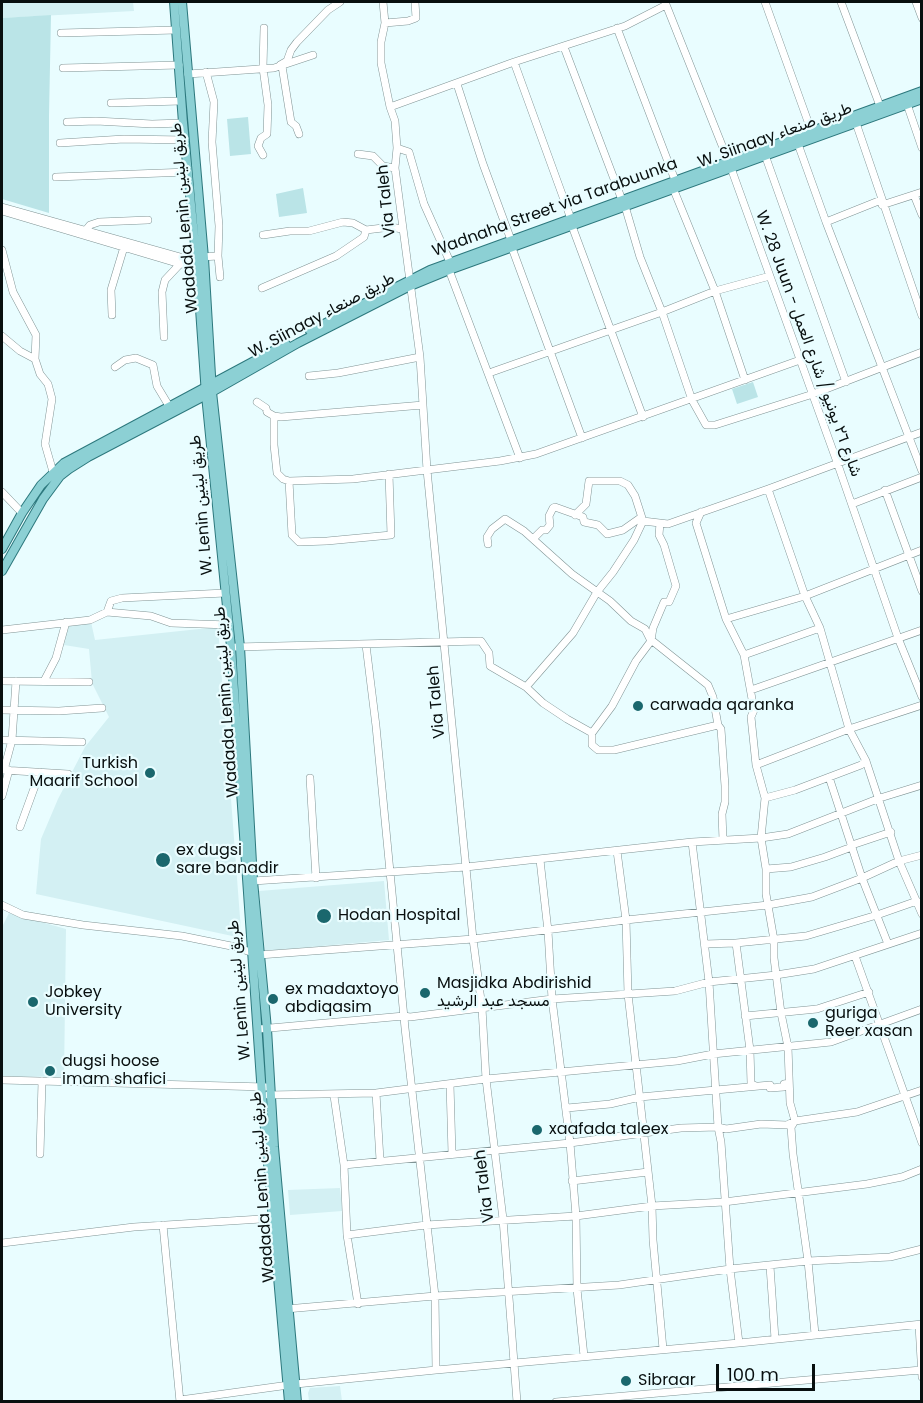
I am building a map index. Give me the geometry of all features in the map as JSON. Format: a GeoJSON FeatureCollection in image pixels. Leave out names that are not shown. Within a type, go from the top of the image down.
{"type":"FeatureCollection","features":[{"type":"Feature","properties":{"kind":"main road"},"geometry":{"type":"LineString","coordinates":[[174,2],[188,172],[201,262],[209,389]]}},
{"type":"Feature","properties":{"kind":"main road","name":"Wadada Lenin طريق لينين"},"geometry":{"type":"LineString","coordinates":[[182,2],[201,262]]}},
{"type":"Feature","properties":{"kind":"main road"},"geometry":{"type":"LineString","coordinates":[[729,165],[811,130],[921,91]]}},
{"type":"Feature","properties":{"kind":"main road","name":"W. Siinaay طريق صنعاء"},"geometry":{"type":"LineString","coordinates":[[209,389],[410,282],[674,184],[798,144],[921,99]]}},
{"type":"Feature","properties":{"kind":"main road"},"geometry":{"type":"LineString","coordinates":[[2,549],[21,513],[41,484],[64,463],[169,406],[209,389]]}},
{"type":"Feature","properties":{"kind":"main road"},"geometry":{"type":"LineString","coordinates":[[2,570],[43,499],[60,476],[88,457],[209,389]]}},
{"type":"Feature","properties":{"kind":"main road","name":"Wadada Lenin طريق لينين"},"geometry":{"type":"LineString","coordinates":[[209,389],[235,647],[254,881],[256,954],[276,1218],[292,1385],[297,1401]]}},
{"type":"Feature","properties":{"kind":"main road","name":"W. Lenin طريق لينين"},"geometry":{"type":"LineString","coordinates":[[218,474],[225,593],[229,625],[235,647],[256,954]]}},
{"type":"Feature","properties":{"kind":"main road"},"geometry":{"type":"LineString","coordinates":[[289,1401],[292,1385]]}},
{"type":"Feature","properties":{"kind":"street"},"geometry":{"type":"LineString","coordinates":[[188,74],[274,68],[287,61],[297,42],[327,10],[340,2]]}},
{"type":"Feature","properties":{"kind":"street","name":"Via Taleh"},"geometry":{"type":"LineString","coordinates":[[383,2],[385,23],[381,42],[381,63],[395,121],[397,148],[395,168],[420,357],[427,470],[473,939],[482,1008],[486,1079],[503,1219],[518,1401]]}},
{"type":"Feature","properties":{"kind":"street"},"geometry":{"type":"LineString","coordinates":[[385,23],[416,18],[415,2]]}},
{"type":"Feature","properties":{"kind":"street"},"geometry":{"type":"LineString","coordinates":[[765,2],[811,130]]}},
{"type":"Feature","properties":{"kind":"street"},"geometry":{"type":"LineString","coordinates":[[841,2],[880,106]]}},
{"type":"Feature","properties":{"kind":"street"},"geometry":{"type":"LineString","coordinates":[[916,2],[921,18]]}},
{"type":"Feature","properties":{"kind":"street"},"geometry":{"type":"LineString","coordinates":[[390,107],[617,28],[666,3]]}},
{"type":"Feature","properties":{"kind":"street","name":"W. 28 Juun - شارع ٢٦ يونيو / شارع العمل"},"geometry":{"type":"LineString","coordinates":[[666,3],[770,276],[873,569],[921,696]]}},
{"type":"Feature","properties":{"kind":"street"},"geometry":{"type":"LineString","coordinates":[[263,155],[258,146],[261,138],[267,134],[267,94],[263,68],[264,28]]}},
{"type":"Feature","properties":{"kind":"street"},"geometry":{"type":"LineString","coordinates":[[617,28],[715,291],[745,380]]}},
{"type":"Feature","properties":{"kind":"street"},"geometry":{"type":"LineString","coordinates":[[61,33],[176,30]]}},
{"type":"Feature","properties":{"kind":"street"},"geometry":{"type":"LineString","coordinates":[[564,47],[623,203],[640,257],[662,312],[692,400],[706,425],[813,394],[921,352]]}},
{"type":"Feature","properties":{"kind":"street"},"geometry":{"type":"LineString","coordinates":[[280,65],[313,55]]}},
{"type":"Feature","properties":{"kind":"street"},"geometry":{"type":"LineString","coordinates":[[514,62],[643,417]]}},
{"type":"Feature","properties":{"kind":"street"},"geometry":{"type":"LineString","coordinates":[[63,68],[179,65]]}},
{"type":"Feature","properties":{"kind":"street"},"geometry":{"type":"LineString","coordinates":[[280,65],[291,122],[296,126],[299,134]]}},
{"type":"Feature","properties":{"kind":"street"},"geometry":{"type":"LineString","coordinates":[[206,72],[214,102],[212,142],[219,226],[220,277]]}},
{"type":"Feature","properties":{"kind":"street"},"geometry":{"type":"LineString","coordinates":[[457,84],[483,164],[582,438]]}},
{"type":"Feature","properties":{"kind":"street"},"geometry":{"type":"LineString","coordinates":[[111,103],[181,101]]}},
{"type":"Feature","properties":{"kind":"street"},"geometry":{"type":"LineString","coordinates":[[907,104],[921,148]]}},
{"type":"Feature","properties":{"kind":"street"},"geometry":{"type":"LineString","coordinates":[[68,122],[183,123]]}},
{"type":"Feature","properties":{"kind":"street"},"geometry":{"type":"LineString","coordinates":[[855,123],[921,316]]}},
{"type":"Feature","properties":{"kind":"street"},"geometry":{"type":"LineString","coordinates":[[60,143],[124,139],[185,140]]}},
{"type":"Feature","properties":{"kind":"street"},"geometry":{"type":"LineString","coordinates":[[798,144],[881,367],[910,436],[921,471]]}},
{"type":"Feature","properties":{"kind":"street"},"geometry":{"type":"LineString","coordinates":[[397,148],[409,152],[424,204],[450,266],[520,458]]}},
{"type":"Feature","properties":{"kind":"street"},"geometry":{"type":"LineString","coordinates":[[358,154],[373,156],[383,166],[395,168]]}},
{"type":"Feature","properties":{"kind":"street"},"geometry":{"type":"LineString","coordinates":[[765,155],[846,382]]}},
{"type":"Feature","properties":{"kind":"street"},"geometry":{"type":"LineString","coordinates":[[56,177],[188,172]]}},
{"type":"Feature","properties":{"kind":"street"},"geometry":{"type":"LineString","coordinates":[[826,222],[881,202],[918,193],[921,215]]}},
{"type":"Feature","properties":{"kind":"street"},"geometry":{"type":"LineString","coordinates":[[2,207],[201,262]]}},
{"type":"Feature","properties":{"kind":"street"},"geometry":{"type":"LineString","coordinates":[[2,211],[180,264],[201,262],[218,256]]}},
{"type":"Feature","properties":{"kind":"street"},"geometry":{"type":"LineString","coordinates":[[86,230],[90,225],[99,222],[148,220]]}},
{"type":"Feature","properties":{"kind":"street"},"geometry":{"type":"LineString","coordinates":[[263,235],[309,231],[343,222],[353,223],[366,230],[390,227],[402,229]]}},
{"type":"Feature","properties":{"kind":"street"},"geometry":{"type":"LineString","coordinates":[[262,288],[336,256],[364,237],[366,230]]}},
{"type":"Feature","properties":{"kind":"street"},"geometry":{"type":"LineString","coordinates":[[112,315],[111,290],[124,247]]}},
{"type":"Feature","properties":{"kind":"street"},"geometry":{"type":"LineString","coordinates":[[2,250],[13,292],[36,335],[35,359],[40,374],[48,384],[52,399],[45,444],[53,472]]}},
{"type":"Feature","properties":{"kind":"street"},"geometry":{"type":"LineString","coordinates":[[164,337],[162,292],[165,280],[180,264]]}},
{"type":"Feature","properties":{"kind":"street"},"geometry":{"type":"LineString","coordinates":[[489,373],[715,291],[770,276]]}},
{"type":"Feature","properties":{"kind":"street"},"geometry":{"type":"LineString","coordinates":[[2,336],[20,351],[35,359]]}},
{"type":"Feature","properties":{"kind":"street"},"geometry":{"type":"LineString","coordinates":[[309,376],[338,373],[420,357]]}},
{"type":"Feature","properties":{"kind":"street"},"geometry":{"type":"LineString","coordinates":[[114,367],[125,360],[136,358],[153,365],[157,386],[169,406]]}},
{"type":"Feature","properties":{"kind":"street"},"geometry":{"type":"LineString","coordinates":[[274,416],[277,473],[289,481],[353,479],[536,454],[800,360]]}},
{"type":"Feature","properties":{"kind":"street"},"geometry":{"type":"LineString","coordinates":[[257,402],[274,416],[292,417],[423,405]]}},
{"type":"Feature","properties":{"kind":"street"},"geometry":{"type":"LineString","coordinates":[[533,539],[550,525],[549,516],[553,508],[560,508],[583,517],[584,522],[598,525],[607,534],[623,530],[642,520],[660,523],[673,522],[921,432]]}},
{"type":"Feature","properties":{"kind":"street"},"geometry":{"type":"LineString","coordinates":[[289,481],[292,536],[299,542],[327,542],[391,535],[389,474]]}},
{"type":"Feature","properties":{"kind":"street"},"geometry":{"type":"LineString","coordinates":[[852,504],[921,477]]}},
{"type":"Feature","properties":{"kind":"street"},"geometry":{"type":"LineString","coordinates":[[526,687],[573,633],[597,592],[641,529],[642,520],[635,496],[628,485],[620,481],[589,481],[586,504],[575,515]]}},
{"type":"Feature","properties":{"kind":"street"},"geometry":{"type":"LineString","coordinates":[[768,489],[805,596],[820,628],[849,729],[866,761],[899,861],[921,914]]}},
{"type":"Feature","properties":{"kind":"street"},"geometry":{"type":"LineString","coordinates":[[885,490],[921,590]]}},
{"type":"Feature","properties":{"kind":"street"},"geometry":{"type":"LineString","coordinates":[[2,492],[21,513]]}},
{"type":"Feature","properties":{"kind":"street"},"geometry":{"type":"LineString","coordinates":[[700,512],[696,523],[726,619],[744,655],[754,710],[751,717],[756,765],[765,798],[761,838],[766,870],[765,894],[774,940],[776,975],[788,1047],[790,1102],[795,1121],[791,1127],[791,1135],[815,1334]]}},
{"type":"Feature","properties":{"kind":"street"},"geometry":{"type":"LineString","coordinates":[[488,544],[487,537],[492,529],[505,519],[533,539],[572,574],[609,601],[631,621],[645,629],[650,639],[708,685],[721,729],[725,786],[722,814],[723,840]]}},
{"type":"Feature","properties":{"kind":"street"},"geometry":{"type":"LineString","coordinates":[[660,523],[659,535],[676,586],[669,602],[664,602],[651,641],[636,662],[612,706],[592,733],[592,746],[598,750],[614,750],[718,725]]}},
{"type":"Feature","properties":{"kind":"street"},"geometry":{"type":"LineString","coordinates":[[726,619],[805,596],[921,550]]}},
{"type":"Feature","properties":{"kind":"street"},"geometry":{"type":"LineString","coordinates":[[107,612],[111,601],[122,598],[225,593]]}},
{"type":"Feature","properties":{"kind":"street"},"geometry":{"type":"LineString","coordinates":[[2,630],[90,620],[107,612],[151,616],[171,623],[229,625]]}},
{"type":"Feature","properties":{"kind":"street"},"geometry":{"type":"LineString","coordinates":[[44,681],[56,658],[66,622]]}},
{"type":"Feature","properties":{"kind":"street"},"geometry":{"type":"LineString","coordinates":[[744,655],[820,628]]}},
{"type":"Feature","properties":{"kind":"street"},"geometry":{"type":"LineString","coordinates":[[751,690],[921,630]]}},
{"type":"Feature","properties":{"kind":"street"},"geometry":{"type":"LineString","coordinates":[[235,647],[481,641],[489,653],[490,666],[526,687],[543,703],[592,733]]}},
{"type":"Feature","properties":{"kind":"street"},"geometry":{"type":"LineString","coordinates":[[366,645],[435,1296],[436,1370]]}},
{"type":"Feature","properties":{"kind":"street"},"geometry":{"type":"LineString","coordinates":[[2,681],[90,682]]}},
{"type":"Feature","properties":{"kind":"street"},"geometry":{"type":"LineString","coordinates":[[2,796],[12,740],[16,681]]}},
{"type":"Feature","properties":{"kind":"street"},"geometry":{"type":"LineString","coordinates":[[756,765],[849,729],[921,705]]}},
{"type":"Feature","properties":{"kind":"street"},"geometry":{"type":"LineString","coordinates":[[2,710],[102,708]]}},
{"type":"Feature","properties":{"kind":"street"},"geometry":{"type":"LineString","coordinates":[[2,740],[82,742]]}},
{"type":"Feature","properties":{"kind":"street"},"geometry":{"type":"LineString","coordinates":[[765,798],[779,796],[861,765],[866,761]]}},
{"type":"Feature","properties":{"kind":"street"},"geometry":{"type":"LineString","coordinates":[[5,770],[68,774]]}},
{"type":"Feature","properties":{"kind":"street"},"geometry":{"type":"LineString","coordinates":[[20,826],[40,772]]}},
{"type":"Feature","properties":{"kind":"street"},"geometry":{"type":"LineString","coordinates":[[828,777],[862,878],[888,944]]}},
{"type":"Feature","properties":{"kind":"street"},"geometry":{"type":"LineString","coordinates":[[310,778],[316,878]]}},
{"type":"Feature","properties":{"kind":"street"},"geometry":{"type":"LineString","coordinates":[[254,881],[466,867],[692,842],[761,838],[788,834],[841,812],[921,785]]}},
{"type":"Feature","properties":{"kind":"street"},"geometry":{"type":"LineString","coordinates":[[766,870],[791,867],[825,857],[849,848],[852,844],[891,832]]}},
{"type":"Feature","properties":{"kind":"street"},"geometry":{"type":"LineString","coordinates":[[692,842],[709,982],[724,1202],[739,1343]]}},
{"type":"Feature","properties":{"kind":"street"},"geometry":{"type":"LineString","coordinates":[[618,851],[626,920],[628,994],[652,1206],[663,1349]]}},
{"type":"Feature","properties":{"kind":"street"},"geometry":{"type":"LineString","coordinates":[[2,905],[23,915],[83,925],[182,936],[236,947],[256,954],[473,939],[768,905],[812,897],[899,861],[921,855]]}},
{"type":"Feature","properties":{"kind":"street"},"geometry":{"type":"LineString","coordinates":[[540,860],[548,931],[552,999],[567,1108],[576,1216],[577,1289],[584,1356]]}},
{"type":"Feature","properties":{"kind":"street"},"geometry":{"type":"LineString","coordinates":[[705,944],[736,944],[806,936],[877,915],[917,900]]}},
{"type":"Feature","properties":{"kind":"street"},"geometry":{"type":"LineString","coordinates":[[263,1029],[410,1017],[552,999],[675,991],[709,982],[814,969],[921,933]]}},
{"type":"Feature","properties":{"kind":"street"},"geometry":{"type":"LineString","coordinates":[[736,944],[750,1050],[751,1084],[756,1086]]}},
{"type":"Feature","properties":{"kind":"street"},"geometry":{"type":"LineString","coordinates":[[855,956],[921,1143]]}},
{"type":"Feature","properties":{"kind":"street"},"geometry":{"type":"LineString","coordinates":[[745,1016],[818,1009],[869,992]]}},
{"type":"Feature","properties":{"kind":"street"},"geometry":{"type":"LineString","coordinates":[[2,1080],[334,1095],[376,1093],[831,1042],[921,1009]]}},
{"type":"Feature","properties":{"kind":"street"},"geometry":{"type":"LineString","coordinates":[[40,1154],[42,1082]]}},
{"type":"Feature","properties":{"kind":"street"},"geometry":{"type":"LineString","coordinates":[[567,1108],[610,1104],[640,1097],[770,1085],[770,1088],[784,1087],[784,1084],[789,1083]]}},
{"type":"Feature","properties":{"kind":"street"},"geometry":{"type":"LineString","coordinates":[[450,1084],[452,1154]]}},
{"type":"Feature","properties":{"kind":"street"},"geometry":{"type":"LineString","coordinates":[[344,1165],[570,1143],[644,1132],[718,1127],[726,1129],[761,1124],[787,1125],[795,1121],[857,1112],[921,1090]]}},
{"type":"Feature","properties":{"kind":"street"},"geometry":{"type":"LineString","coordinates":[[376,1093],[380,1160]]}},
{"type":"Feature","properties":{"kind":"street"},"geometry":{"type":"LineString","coordinates":[[334,1095],[344,1165],[347,1235],[358,1304]]}},
{"type":"Feature","properties":{"kind":"street"},"geometry":{"type":"LineString","coordinates":[[347,1235],[426,1225],[576,1216],[652,1206],[724,1202],[867,1184],[921,1169]]}},
{"type":"Feature","properties":{"kind":"street"},"geometry":{"type":"LineString","coordinates":[[572,1181],[648,1172]]}},
{"type":"Feature","properties":{"kind":"street"},"geometry":{"type":"LineString","coordinates":[[2,1243],[163,1225],[276,1218]]}},
{"type":"Feature","properties":{"kind":"street"},"geometry":{"type":"LineString","coordinates":[[163,1225],[180,1401],[292,1385],[436,1370],[920,1325],[921,1377]]}},
{"type":"Feature","properties":{"kind":"street"},"geometry":{"type":"LineString","coordinates":[[284,1309],[435,1296],[577,1289],[730,1269],[890,1257],[921,1249]]}},
{"type":"Feature","properties":{"kind":"street"},"geometry":{"type":"LineString","coordinates":[[770,1266],[775,1339]]}},
{"type":"Feature","properties":{"kind":"street"},"geometry":{"type":"LineString","coordinates":[[556,1401],[921,1370]]}},
{"type":"Feature","properties":{"kind":"shaded area"},"geometry":{"type":"Polygon","coordinates":[[[2,2],[133,2],[134,11],[2,18],[2,2]]]}},
{"type":"Feature","properties":{"kind":"shaded area"},"geometry":{"type":"Polygon","coordinates":[[[51,15],[49,213],[2,199],[2,18],[51,15]]]}},
{"type":"Feature","properties":{"kind":"shaded area"},"geometry":{"type":"Polygon","coordinates":[[[248,117],[251,154],[230,156],[227,119],[248,117]]]}},
{"type":"Feature","properties":{"kind":"shaded area"},"geometry":{"type":"Polygon","coordinates":[[[303,188],[307,213],[279,217],[276,194],[303,188]]]}},
{"type":"Feature","properties":{"kind":"shaded area"},"geometry":{"type":"Polygon","coordinates":[[[753,382],[758,397],[737,404],[732,389],[753,382]]]}},
{"type":"Feature","properties":{"kind":"shaded area","name":"Turkish Maarif School"},"geometry":{"type":"Polygon","coordinates":[[[91,622],[95,640],[218,627],[241,931],[237,937],[36,894],[41,839],[58,799],[85,747],[109,717],[92,683],[89,649],[64,645],[68,625],[91,622]]]}},
{"type":"Feature","properties":{"kind":"shaded area","name":"Hodan Hospital"},"geometry":{"type":"Polygon","coordinates":[[[384,881],[389,940],[265,951],[259,891],[384,881]]]}},
{"type":"Feature","properties":{"kind":"shaded area","name":"Jobkey University"},"geometry":{"type":"Polygon","coordinates":[[[9,913],[66,929],[64,1077],[2,1076],[2,927],[9,913]]]}},
{"type":"Feature","properties":{"kind":"shaded area"},"geometry":{"type":"Polygon","coordinates":[[[340,1188],[342,1211],[290,1215],[288,1190],[340,1188]]]}},
{"type":"Feature","properties":{"kind":"shaded area"},"geometry":{"type":"Polygon","coordinates":[[[340,1386],[342,1401],[309,1401],[310,1388],[340,1386]]]}},
{"type":"Feature","properties":{"kind":"place","name":"carwada qaranka"},"geometry":{"type":"Point","coordinates":[638,706]}},
{"type":"Feature","properties":{"kind":"place","name":"Turkish Maarif School"},"geometry":{"type":"Point","coordinates":[150,773]}},
{"type":"Feature","properties":{"kind":"place","name":"ex dugsi sare banadir"},"geometry":{"type":"Point","coordinates":[163,860]}},
{"type":"Feature","properties":{"kind":"place","name":"Hodan Hospital"},"geometry":{"type":"Point","coordinates":[324,916]}},
{"type":"Feature","properties":{"kind":"place","name":"Masjidka Abdirishid مسجد عبد الرشيد"},"geometry":{"type":"Point","coordinates":[425,993]}},
{"type":"Feature","properties":{"kind":"place","name":"ex madaxtoyo abdiqasim"},"geometry":{"type":"Point","coordinates":[273,999]}},
{"type":"Feature","properties":{"kind":"place","name":"Jobkey University"},"geometry":{"type":"Point","coordinates":[33,1002]}},
{"type":"Feature","properties":{"kind":"place","name":"guriga Reer xasan"},"geometry":{"type":"Point","coordinates":[813,1023]}},
{"type":"Feature","properties":{"kind":"place","name":"dugsi hoose imam shafici"},"geometry":{"type":"Point","coordinates":[50,1071]}},
{"type":"Feature","properties":{"kind":"place","name":"xaafada taleex"},"geometry":{"type":"Point","coordinates":[537,1130]}},
{"type":"Feature","properties":{"kind":"place","name":"Sibraar"},"geometry":{"type":"Point","coordinates":[626,1381]}}]}
